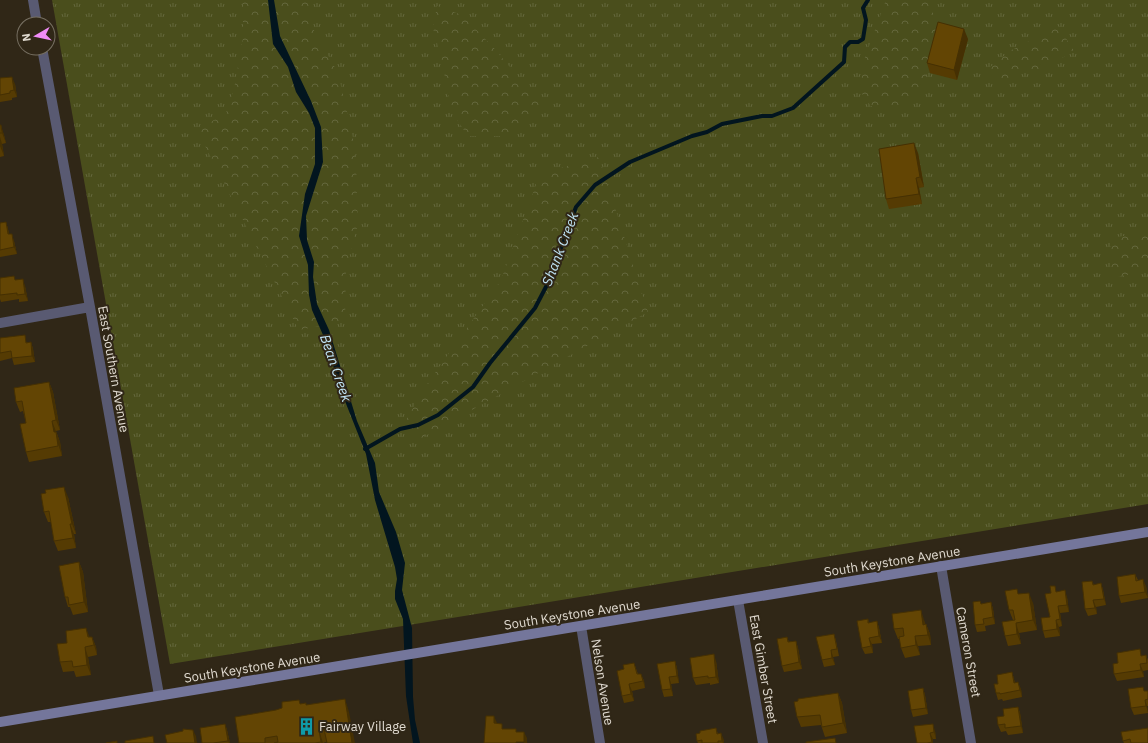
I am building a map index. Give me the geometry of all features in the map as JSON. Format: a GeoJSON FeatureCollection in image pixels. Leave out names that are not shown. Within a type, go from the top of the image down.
{"type":"FeatureCollection","features":[{"type":"Feature","properties":{"kind":"main road","name":"South Keystone Avenue"},"geometry":{"type":"LineString","coordinates":[[0,722],[1148,532]]}},
{"type":"Feature","properties":{"kind":"street"},"geometry":{"type":"LineString","coordinates":[[33,0],[36,16]]}},
{"type":"Feature","properties":{"kind":"street","name":"East Southern Avenue"},"geometry":{"type":"LineString","coordinates":[[43,56],[159,695]]}},
{"type":"Feature","properties":{"kind":"street"},"geometry":{"type":"LineString","coordinates":[[0,323],[90,308]]}},
{"type":"Feature","properties":{"kind":"street","name":"Cameron Street"},"geometry":{"type":"LineString","coordinates":[[941,566],[971,743]]}},
{"type":"Feature","properties":{"kind":"street","name":"East Gimber Street"},"geometry":{"type":"LineString","coordinates":[[738,600],[763,743]]}},
{"type":"Feature","properties":{"kind":"street","name":"Nelson Avenue"},"geometry":{"type":"LineString","coordinates":[[581,626],[600,743]]}},
{"type":"Feature","properties":{"kind":"green space"},"geometry":{"type":"Polygon","coordinates":[[[52,0],[1148,0],[1148,504],[170,664],[52,0]]]}},
{"type":"Feature","properties":{"kind":"green space"},"geometry":{"type":"Polygon","coordinates":[[[239,0],[308,0],[312,27],[338,73],[355,147],[358,224],[346,268],[345,321],[299,330],[197,130],[226,113],[234,89],[243,38],[243,5],[239,0]]]}},
{"type":"Feature","properties":{"kind":"green space"},"geometry":{"type":"Polygon","coordinates":[[[886,0],[926,0],[941,28],[925,79],[916,96],[894,111],[871,106],[860,91],[864,60],[886,0]]]}},
{"type":"Feature","properties":{"kind":"green space"},"geometry":{"type":"Polygon","coordinates":[[[437,6],[462,15],[493,47],[540,103],[525,126],[503,136],[468,136],[451,111],[442,61],[433,28],[437,6]]]}},
{"type":"Feature","properties":{"kind":"green space"},"geometry":{"type":"Polygon","coordinates":[[[1058,26],[1074,51],[1046,67],[1000,80],[985,71],[1010,51],[1058,26]]]}},
{"type":"Feature","properties":{"kind":"green space"},"geometry":{"type":"Polygon","coordinates":[[[599,157],[648,312],[416,441],[405,422],[425,387],[501,280],[540,174],[599,157]]]}},
{"type":"Feature","properties":{"kind":"green space"},"geometry":{"type":"Polygon","coordinates":[[[1148,232],[1148,270],[1110,279],[1111,238],[1148,232]]]}},
{"type":"Feature","properties":{"kind":"water","name":"Bean Creek"},"geometry":{"type":"Polygon","coordinates":[[[268,0],[274,0],[280,36],[311,101],[321,127],[323,162],[306,216],[307,240],[314,262],[313,277],[317,304],[329,330],[357,421],[375,463],[379,492],[396,532],[405,563],[402,590],[412,628],[413,697],[415,720],[420,743],[413,743],[406,696],[403,619],[395,599],[397,579],[395,567],[375,500],[366,454],[339,386],[327,344],[312,310],[309,295],[308,265],[299,236],[305,194],[315,164],[315,128],[309,113],[296,92],[288,67],[273,44],[268,0]]]}},
{"type":"Feature","properties":{"kind":"building"},"geometry":{"type":"Polygon","coordinates":[[[938,22],[964,29],[954,70],[927,63],[938,22]]]}},
{"type":"Feature","properties":{"kind":"building"},"geometry":{"type":"Polygon","coordinates":[[[12,77],[14,90],[10,91],[10,93],[0,95],[0,78],[12,77]]]}},
{"type":"Feature","properties":{"kind":"building"},"geometry":{"type":"Polygon","coordinates":[[[1,125],[2,133],[0,133],[1,125]]]}},
{"type":"Feature","properties":{"kind":"building"},"geometry":{"type":"Polygon","coordinates":[[[914,143],[920,177],[916,178],[919,194],[886,199],[879,149],[914,143]]]}},
{"type":"Feature","properties":{"kind":"building"},"geometry":{"type":"Polygon","coordinates":[[[6,222],[8,234],[12,234],[14,247],[0,250],[0,223],[6,222]]]}},
{"type":"Feature","properties":{"kind":"building"},"geometry":{"type":"Polygon","coordinates":[[[14,276],[15,280],[23,279],[25,294],[17,295],[17,293],[0,295],[0,278],[14,276]]]}},
{"type":"Feature","properties":{"kind":"building"},"geometry":{"type":"Polygon","coordinates":[[[25,335],[26,343],[31,342],[32,356],[12,358],[11,351],[0,353],[0,338],[25,335]]]}},
{"type":"Feature","properties":{"kind":"building"},"geometry":{"type":"Polygon","coordinates":[[[49,382],[56,420],[52,421],[54,432],[56,432],[58,446],[26,452],[20,424],[26,423],[22,401],[16,402],[14,388],[49,382]]]}},
{"type":"Feature","properties":{"kind":"building"},"geometry":{"type":"Polygon","coordinates":[[[64,487],[72,524],[70,524],[73,538],[54,541],[49,511],[44,512],[41,494],[46,493],[45,490],[64,487]]]}},
{"type":"Feature","properties":{"kind":"building"},"geometry":{"type":"Polygon","coordinates":[[[79,562],[84,602],[69,605],[68,597],[65,597],[59,566],[79,562]]]}},
{"type":"Feature","properties":{"kind":"building"},"geometry":{"type":"Polygon","coordinates":[[[1135,574],[1136,581],[1143,579],[1145,592],[1119,596],[1117,577],[1135,574]]]}},
{"type":"Feature","properties":{"kind":"building"},"geometry":{"type":"Polygon","coordinates":[[[1092,581],[1093,585],[1101,583],[1104,599],[1093,600],[1095,608],[1085,609],[1082,582],[1092,581]]]}},
{"type":"Feature","properties":{"kind":"building"},"geometry":{"type":"Polygon","coordinates":[[[1050,586],[1055,586],[1056,592],[1065,590],[1067,605],[1058,606],[1060,619],[1056,620],[1057,629],[1043,631],[1041,618],[1050,617],[1045,594],[1051,593],[1050,586]]]}},
{"type":"Feature","properties":{"kind":"building"},"geometry":{"type":"Polygon","coordinates":[[[1017,589],[1018,594],[1029,593],[1033,620],[1016,623],[1017,634],[1005,636],[1002,622],[1015,620],[1013,610],[1009,610],[1005,591],[1017,589]]]}},
{"type":"Feature","properties":{"kind":"building"},"geometry":{"type":"Polygon","coordinates":[[[980,601],[981,604],[991,602],[993,617],[983,619],[984,624],[975,625],[973,602],[980,601]]]}},
{"type":"Feature","properties":{"kind":"building"},"geometry":{"type":"Polygon","coordinates":[[[921,610],[923,625],[926,624],[928,635],[915,636],[916,645],[901,648],[899,637],[904,636],[903,628],[894,629],[892,614],[921,610]]]}},
{"type":"Feature","properties":{"kind":"building"},"geometry":{"type":"Polygon","coordinates":[[[868,619],[868,623],[877,621],[879,636],[869,638],[871,646],[862,648],[857,621],[868,619]]]}},
{"type":"Feature","properties":{"kind":"building"},"geometry":{"type":"Polygon","coordinates":[[[86,628],[88,637],[92,637],[94,645],[85,647],[87,665],[73,667],[72,661],[60,662],[57,644],[67,643],[66,631],[86,628]]]}},
{"type":"Feature","properties":{"kind":"building"},"geometry":{"type":"Polygon","coordinates":[[[834,634],[837,649],[831,650],[832,658],[822,660],[816,637],[834,634]]]}},
{"type":"Feature","properties":{"kind":"building"},"geometry":{"type":"Polygon","coordinates":[[[787,637],[788,642],[796,641],[799,662],[782,666],[777,639],[787,637]]]}},
{"type":"Feature","properties":{"kind":"building"},"geometry":{"type":"Polygon","coordinates":[[[1140,649],[1141,656],[1146,655],[1147,663],[1140,664],[1141,670],[1114,674],[1113,664],[1118,663],[1117,653],[1140,649]]]}},
{"type":"Feature","properties":{"kind":"building"},"geometry":{"type":"Polygon","coordinates":[[[714,654],[716,677],[708,678],[708,676],[693,678],[690,658],[714,654]]]}},
{"type":"Feature","properties":{"kind":"building"},"geometry":{"type":"Polygon","coordinates":[[[675,661],[677,676],[669,677],[671,689],[662,690],[657,664],[675,661]]]}},
{"type":"Feature","properties":{"kind":"building"},"geometry":{"type":"Polygon","coordinates":[[[634,663],[637,674],[641,674],[643,681],[629,684],[631,694],[622,696],[617,671],[624,669],[623,665],[634,663]]]}},
{"type":"Feature","properties":{"kind":"building"},"geometry":{"type":"Polygon","coordinates":[[[1012,672],[1014,683],[1018,682],[1020,690],[1000,694],[996,693],[994,684],[998,684],[997,675],[1012,672]]]}},
{"type":"Feature","properties":{"kind":"building"},"geometry":{"type":"Polygon","coordinates":[[[1143,687],[1144,691],[1148,691],[1148,699],[1145,700],[1146,706],[1131,708],[1128,689],[1143,687]]]}},
{"type":"Feature","properties":{"kind":"building"},"geometry":{"type":"Polygon","coordinates":[[[923,688],[926,708],[911,710],[908,691],[923,688]]]}},
{"type":"Feature","properties":{"kind":"building"},"geometry":{"type":"Polygon","coordinates":[[[838,693],[843,723],[822,727],[820,715],[797,717],[794,702],[798,701],[798,699],[838,693]]]}},
{"type":"Feature","properties":{"kind":"building"},"geometry":{"type":"Polygon","coordinates":[[[345,699],[352,743],[327,743],[324,729],[319,730],[321,742],[315,743],[274,743],[278,742],[277,736],[265,738],[265,743],[239,743],[235,717],[276,710],[282,708],[282,702],[299,700],[300,704],[306,703],[306,705],[345,699]]]}},
{"type":"Feature","properties":{"kind":"building"},"geometry":{"type":"Polygon","coordinates":[[[1018,707],[1021,726],[1005,728],[1005,724],[998,725],[997,717],[1004,716],[1003,709],[1018,707]]]}},
{"type":"Feature","properties":{"kind":"building"},"geometry":{"type":"Polygon","coordinates":[[[486,716],[494,716],[494,723],[502,724],[502,729],[516,729],[516,732],[524,732],[524,742],[484,743],[486,716]]]}},
{"type":"Feature","properties":{"kind":"building"},"geometry":{"type":"Polygon","coordinates":[[[225,724],[228,741],[202,743],[200,728],[225,724]]]}},
{"type":"Feature","properties":{"kind":"building"},"geometry":{"type":"Polygon","coordinates":[[[933,724],[934,732],[930,733],[932,742],[917,743],[914,726],[933,724]]]}},
{"type":"Feature","properties":{"kind":"building"},"geometry":{"type":"Polygon","coordinates":[[[716,728],[717,734],[721,733],[722,741],[718,741],[718,743],[702,743],[702,740],[697,741],[696,734],[700,733],[700,731],[716,728]]]}},
{"type":"Feature","properties":{"kind":"building"},"geometry":{"type":"Polygon","coordinates":[[[1148,728],[1148,743],[1131,743],[1130,739],[1123,741],[1121,732],[1148,728]]]}},
{"type":"Feature","properties":{"kind":"building"},"geometry":{"type":"Polygon","coordinates":[[[183,729],[193,730],[195,743],[167,743],[165,735],[183,731],[183,729]]]}},
{"type":"Feature","properties":{"kind":"building"},"geometry":{"type":"Polygon","coordinates":[[[153,736],[154,743],[125,743],[125,741],[153,736]]]}},
{"type":"Feature","properties":{"kind":"building"},"geometry":{"type":"Polygon","coordinates":[[[835,738],[836,743],[806,743],[806,742],[835,738]]]}},
{"type":"Feature","properties":{"kind":"building"},"geometry":{"type":"Polygon","coordinates":[[[117,741],[117,743],[106,743],[117,741]]]}},
{"type":"Feature","properties":{"kind":"waterway","name":"Shank Creek"},"geometry":{"type":"LineString","coordinates":[[365,449],[400,429],[418,425],[438,415],[473,387],[490,363],[535,308],[549,281],[576,207],[595,185],[630,162],[692,136],[707,132],[722,124],[762,116],[772,116],[793,108],[844,62],[845,47],[850,42],[858,42],[863,39],[866,20],[863,8],[868,0]]}},
{"type":"Feature","properties":{"kind":"place","name":"Fairway Village"},"geometry":{"type":"Point","coordinates":[306,726]}}]}
